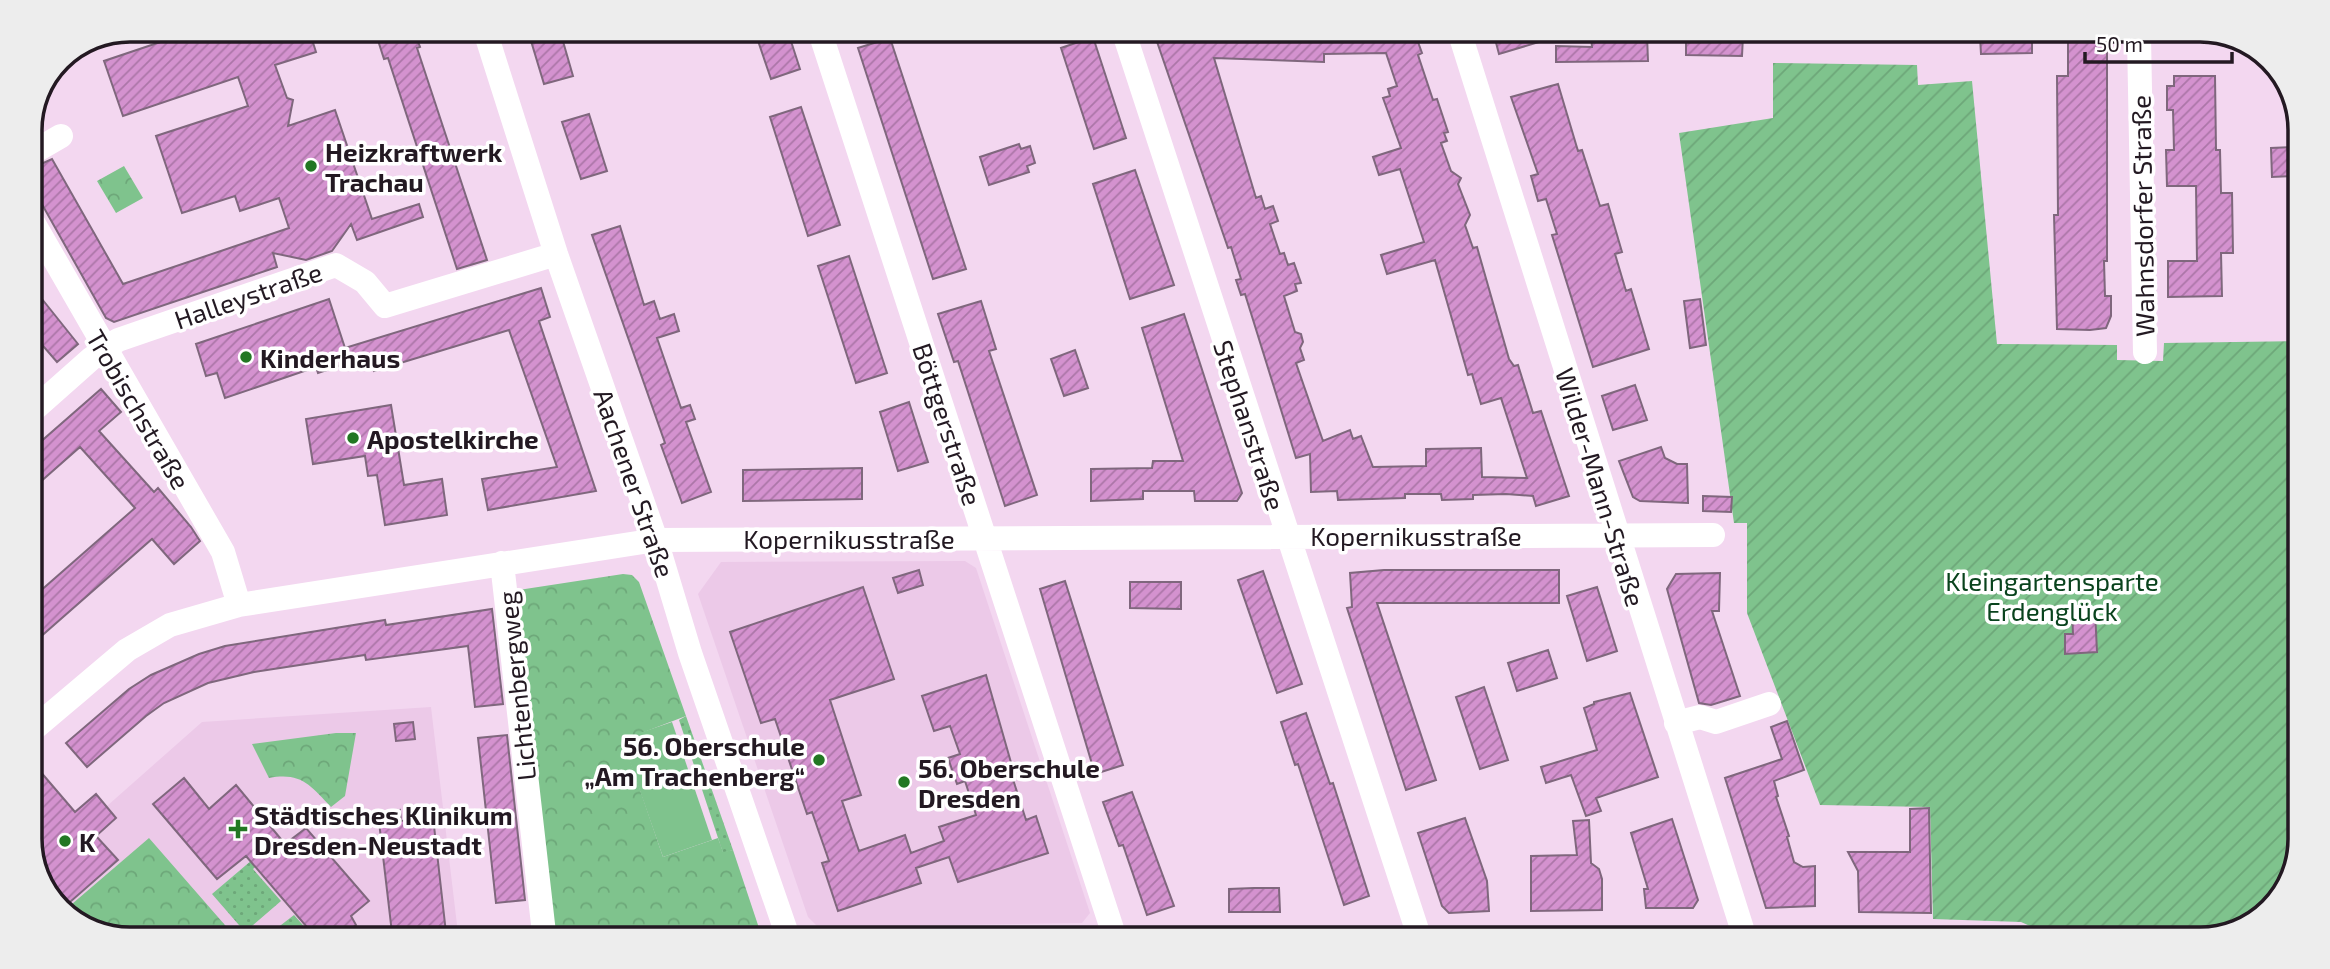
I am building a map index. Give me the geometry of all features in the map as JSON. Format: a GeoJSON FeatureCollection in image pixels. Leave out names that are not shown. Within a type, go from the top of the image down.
{"type":"FeatureCollection","features":[{"type":"Feature","properties":{"kind":"street","name":"Aachener Straße"},"geometry":{"type":"LineString","coordinates":[[489,42],[556,254],[656,540],[690,653],[785,927]]}},
{"type":"Feature","properties":{"kind":"street","name":"Böttgerstraße"},"geometry":{"type":"LineString","coordinates":[[823,42],[1111,927]]}},
{"type":"Feature","properties":{"kind":"street","name":"Stephanstraße"},"geometry":{"type":"LineString","coordinates":[[1127,42],[1416,927]]}},
{"type":"Feature","properties":{"kind":"street","name":"Wilder-Mann-Straße"},"geometry":{"type":"LineString","coordinates":[[1462,42],[1615,535],[1741,927]]}},
{"type":"Feature","properties":{"kind":"street","name":"Wahnsdorfer Straße"},"geometry":{"type":"LineString","coordinates":[[2139,42],[2145,352]]}},
{"type":"Feature","properties":{"kind":"street"},"geometry":{"type":"LineString","coordinates":[[42,146],[61,136]]}},
{"type":"Feature","properties":{"kind":"street","name":"Trobischstraße"},"geometry":{"type":"LineString","coordinates":[[42,237],[223,552],[239,605]]}},
{"type":"Feature","properties":{"kind":"street","name":"Halleystraße"},"geometry":{"type":"LineString","coordinates":[[42,402],[104,348],[139,332],[336,265],[365,282],[384,306],[556,254]]}},
{"type":"Feature","properties":{"kind":"street","name":"Kopernikusstraße"},"geometry":{"type":"LineString","coordinates":[[42,722],[127,650],[170,625],[239,605],[656,540],[1713,535]]}},
{"type":"Feature","properties":{"kind":"street","name":"Lichtenbergweg"},"geometry":{"type":"LineString","coordinates":[[502,563],[543,927]]}},
{"type":"Feature","properties":{"kind":"street"},"geometry":{"type":"LineString","coordinates":[[1676,723],[1700,717],[1716,722],[1769,704]]}},
{"type":"Feature","properties":{"kind":"shaded area","name":"56. Oberschule Dresden"},"geometry":{"type":"Polygon","coordinates":[[[965,561],[976,568],[1090,913],[1082,923],[818,927],[808,917],[698,594],[721,562],[965,561]]]}},
{"type":"Feature","properties":{"kind":"shaded area","name":"Städtisches Klinikum Dresden-Neustadt"},"geometry":{"type":"Polygon","coordinates":[[[431,707],[457,927],[130,927],[97,920],[77,909],[57,888],[44,856],[42,774],[75,812],[96,794],[107,806],[202,722],[431,707]]]}},
{"type":"Feature","properties":{"kind":"green space","name":"Kleingartensparte Erdenglück"},"geometry":{"type":"Polygon","coordinates":[[[1773,63],[1917,65],[1918,85],[1972,81],[1997,344],[2117,345],[2117,360],[2163,361],[2164,343],[2288,341],[2288,838],[2286,856],[2273,888],[2249,912],[2222,924],[2199,927],[2032,927],[2021,922],[1933,919],[1930,807],[1820,805],[1747,613],[1747,523],[1734,523],[1679,133],[1773,118],[1773,63]]]}},
{"type":"Feature","properties":{"kind":"green space"},"geometry":{"type":"Polygon","coordinates":[[[124,166],[143,198],[116,213],[97,181],[124,166]]]}},
{"type":"Feature","properties":{"kind":"green space"},"geometry":{"type":"Polygon","coordinates":[[[623,574],[632,575],[639,582],[686,716],[623,740],[663,857],[718,838],[723,852],[733,850],[759,927],[547,927],[512,591],[623,574]]]}},
{"type":"Feature","properties":{"kind":"green space"},"geometry":{"type":"Polygon","coordinates":[[[686,716],[733,850],[723,853],[679,720],[686,716]]]}},
{"type":"Feature","properties":{"kind":"green space"},"geometry":{"type":"Polygon","coordinates":[[[672,722],[712,840],[663,857],[622,739],[672,722]]]}},
{"type":"Feature","properties":{"kind":"green space"},"geometry":{"type":"Polygon","coordinates":[[[336,733],[356,733],[345,796],[331,807],[304,782],[289,777],[269,778],[252,744],[336,733]]]}},
{"type":"Feature","properties":{"kind":"green space"},"geometry":{"type":"Polygon","coordinates":[[[149,838],[227,927],[113,925],[86,915],[72,904],[149,838]]]}},
{"type":"Feature","properties":{"kind":"green space"},"geometry":{"type":"Polygon","coordinates":[[[252,860],[257,865],[253,869],[281,901],[251,927],[241,927],[212,894],[252,860]]]}},
{"type":"Feature","properties":{"kind":"green space"},"geometry":{"type":"Polygon","coordinates":[[[294,915],[305,927],[278,927],[294,915]]]}},
{"type":"Feature","properties":{"kind":"building"},"geometry":{"type":"Polygon","coordinates":[[[160,42],[313,42],[316,52],[275,65],[287,98],[293,100],[288,126],[335,110],[372,219],[419,204],[423,217],[357,240],[351,224],[332,251],[306,260],[273,253],[277,267],[114,322],[106,318],[42,204],[42,164],[52,159],[123,284],[289,228],[279,198],[240,211],[235,196],[182,213],[156,136],[248,106],[238,77],[123,116],[104,61],[160,42]]]}},
{"type":"Feature","properties":{"kind":"building"},"geometry":{"type":"Polygon","coordinates":[[[379,42],[418,42],[420,47],[417,48],[487,260],[457,269],[388,58],[384,59],[379,42]]]}},
{"type":"Feature","properties":{"kind":"building"},"geometry":{"type":"Polygon","coordinates":[[[531,42],[563,42],[573,76],[544,84],[531,42]]]}},
{"type":"Feature","properties":{"kind":"building"},"geometry":{"type":"Polygon","coordinates":[[[758,42],[791,42],[800,69],[771,79],[758,42]]]}},
{"type":"Feature","properties":{"kind":"building"},"geometry":{"type":"Polygon","coordinates":[[[877,42],[891,42],[966,269],[933,279],[858,48],[877,42]]]}},
{"type":"Feature","properties":{"kind":"building"},"geometry":{"type":"Polygon","coordinates":[[[1078,42],[1095,42],[1126,138],[1094,149],[1061,48],[1078,42]]]}},
{"type":"Feature","properties":{"kind":"building"},"geometry":{"type":"Polygon","coordinates":[[[1157,42],[1418,42],[1422,53],[1418,55],[1433,100],[1437,99],[1448,132],[1444,133],[1447,141],[1441,143],[1451,171],[1461,178],[1458,184],[1470,215],[1465,225],[1473,248],[1477,247],[1509,359],[1514,366],[1518,365],[1533,413],[1541,411],[1569,496],[1536,506],[1533,496],[1506,494],[1473,495],[1473,499],[1442,500],[1441,494],[1405,494],[1405,498],[1338,500],[1337,491],[1311,492],[1310,454],[1296,458],[1245,294],[1241,295],[1236,280],[1241,279],[1231,247],[1228,248],[1157,42]],[[1386,53],[1324,54],[1324,62],[1214,58],[1256,198],[1261,196],[1265,209],[1273,206],[1278,221],[1270,224],[1280,254],[1284,253],[1288,265],[1294,263],[1301,283],[1295,284],[1297,291],[1284,296],[1295,332],[1301,334],[1303,342],[1300,348],[1304,360],[1296,363],[1323,441],[1350,430],[1353,439],[1361,436],[1373,467],[1426,466],[1426,449],[1481,448],[1482,477],[1527,478],[1501,398],[1481,404],[1472,374],[1468,375],[1435,260],[1387,274],[1381,255],[1424,242],[1400,169],[1379,175],[1373,157],[1401,148],[1383,98],[1390,96],[1388,89],[1397,86],[1386,53]]]}},
{"type":"Feature","properties":{"kind":"building"},"geometry":{"type":"Polygon","coordinates":[[[1496,42],[1539,42],[1499,54],[1496,42]]]}},
{"type":"Feature","properties":{"kind":"building"},"geometry":{"type":"Polygon","coordinates":[[[1592,42],[1647,42],[1648,61],[1556,62],[1556,46],[1592,47],[1592,42]]]}},
{"type":"Feature","properties":{"kind":"building"},"geometry":{"type":"Polygon","coordinates":[[[1686,42],[1743,42],[1742,56],[1686,55],[1686,42]]]}},
{"type":"Feature","properties":{"kind":"building"},"geometry":{"type":"Polygon","coordinates":[[[1980,42],[2032,42],[2032,53],[1981,54],[1980,42]]]}},
{"type":"Feature","properties":{"kind":"building"},"geometry":{"type":"Polygon","coordinates":[[[2068,42],[2107,42],[2107,261],[2104,261],[2105,296],[2111,296],[2111,316],[2106,328],[2090,330],[2057,329],[2054,215],[2058,215],[2057,76],[2068,76],[2068,42]]]}},
{"type":"Feature","properties":{"kind":"building"},"geometry":{"type":"Polygon","coordinates":[[[2174,76],[2215,76],[2216,150],[2220,150],[2221,193],[2232,193],[2233,253],[2221,253],[2222,296],[2168,297],[2168,261],[2197,261],[2196,186],[2167,186],[2166,150],[2174,150],[2173,110],[2167,110],[2167,86],[2174,86],[2174,76]]]}},
{"type":"Feature","properties":{"kind":"building"},"geometry":{"type":"Polygon","coordinates":[[[1558,84],[1578,151],[1582,150],[1600,206],[1608,204],[1622,252],[1615,254],[1626,291],[1631,289],[1649,349],[1593,367],[1552,235],[1557,234],[1546,199],[1538,201],[1531,176],[1538,174],[1511,97],[1558,84]]]}},
{"type":"Feature","properties":{"kind":"building"},"geometry":{"type":"Polygon","coordinates":[[[801,107],[840,225],[808,236],[770,117],[801,107]]]}},
{"type":"Feature","properties":{"kind":"building"},"geometry":{"type":"Polygon","coordinates":[[[589,114],[607,171],[581,179],[562,122],[589,114]]]}},
{"type":"Feature","properties":{"kind":"building"},"geometry":{"type":"Polygon","coordinates":[[[1019,144],[1021,149],[1030,146],[1035,163],[1027,166],[1029,172],[989,185],[980,157],[1019,144]]]}},
{"type":"Feature","properties":{"kind":"building"},"geometry":{"type":"Polygon","coordinates":[[[2288,147],[2288,176],[2272,177],[2271,148],[2288,147]]]}},
{"type":"Feature","properties":{"kind":"building"},"geometry":{"type":"Polygon","coordinates":[[[1135,170],[1174,285],[1130,299],[1093,184],[1135,170]]]}},
{"type":"Feature","properties":{"kind":"building"},"geometry":{"type":"Polygon","coordinates":[[[620,226],[644,305],[654,301],[660,319],[674,314],[679,331],[657,338],[681,408],[690,405],[695,419],[686,422],[711,492],[682,503],[661,445],[665,443],[592,235],[620,226]]]}},
{"type":"Feature","properties":{"kind":"building"},"geometry":{"type":"Polygon","coordinates":[[[849,256],[887,373],[856,383],[818,266],[849,256]]]}},
{"type":"Feature","properties":{"kind":"building"},"geometry":{"type":"Polygon","coordinates":[[[541,288],[550,317],[539,321],[596,491],[488,510],[482,479],[557,467],[509,330],[374,371],[369,356],[318,373],[316,367],[225,398],[217,373],[206,376],[196,344],[329,299],[345,348],[541,288]]]}},
{"type":"Feature","properties":{"kind":"building"},"geometry":{"type":"Polygon","coordinates":[[[42,299],[78,344],[57,362],[42,345],[42,299]]]}},
{"type":"Feature","properties":{"kind":"building"},"geometry":{"type":"Polygon","coordinates":[[[1700,299],[1706,345],[1690,348],[1684,301],[1700,299]]]}},
{"type":"Feature","properties":{"kind":"building"},"geometry":{"type":"Polygon","coordinates":[[[981,301],[996,349],[989,351],[1037,495],[1005,506],[958,361],[954,362],[938,314],[981,301]]]}},
{"type":"Feature","properties":{"kind":"building"},"geometry":{"type":"Polygon","coordinates":[[[1184,314],[1242,493],[1237,501],[1195,501],[1194,491],[1143,491],[1143,499],[1091,501],[1091,469],[1152,468],[1153,461],[1183,461],[1142,328],[1184,314]]]}},
{"type":"Feature","properties":{"kind":"building"},"geometry":{"type":"Polygon","coordinates":[[[1075,350],[1088,388],[1064,396],[1051,359],[1075,350]]]}},
{"type":"Feature","properties":{"kind":"building"},"geometry":{"type":"Polygon","coordinates":[[[1635,385],[1647,420],[1613,430],[1602,396],[1635,385]]]}},
{"type":"Feature","properties":{"kind":"building"},"geometry":{"type":"Polygon","coordinates":[[[101,389],[121,412],[99,431],[154,492],[158,488],[200,541],[174,564],[152,539],[42,635],[42,589],[135,508],[80,447],[42,480],[42,441],[101,389]]]}},
{"type":"Feature","properties":{"kind":"building"},"geometry":{"type":"Polygon","coordinates":[[[909,402],[928,462],[898,471],[880,412],[909,402]]]}},
{"type":"Feature","properties":{"kind":"building","name":"Apostelkirche"},"geometry":{"type":"Polygon","coordinates":[[[391,405],[404,485],[442,479],[447,515],[385,525],[377,475],[368,476],[365,456],[313,464],[306,419],[391,405]]]}},
{"type":"Feature","properties":{"kind":"building"},"geometry":{"type":"Polygon","coordinates":[[[1661,447],[1665,458],[1677,464],[1687,464],[1688,503],[1640,501],[1633,497],[1619,461],[1661,447]]]}},
{"type":"Feature","properties":{"kind":"building"},"geometry":{"type":"Polygon","coordinates":[[[862,468],[862,499],[743,501],[743,470],[862,468]]]}},
{"type":"Feature","properties":{"kind":"building"},"geometry":{"type":"Polygon","coordinates":[[[1703,496],[1732,497],[1731,512],[1703,511],[1703,496]]]}},
{"type":"Feature","properties":{"kind":"building"},"geometry":{"type":"Polygon","coordinates":[[[919,570],[923,585],[898,593],[893,578],[919,570]]]}},
{"type":"Feature","properties":{"kind":"building"},"geometry":{"type":"Polygon","coordinates":[[[1384,570],[1559,570],[1559,603],[1377,603],[1436,780],[1406,790],[1347,608],[1352,607],[1350,573],[1384,570]]]}},
{"type":"Feature","properties":{"kind":"building"},"geometry":{"type":"Polygon","coordinates":[[[1263,571],[1302,684],[1277,693],[1238,580],[1263,571]]]}},
{"type":"Feature","properties":{"kind":"building"},"geometry":{"type":"Polygon","coordinates":[[[1720,573],[1719,611],[1712,611],[1740,696],[1711,705],[1699,703],[1667,589],[1676,574],[1720,573]]]}},
{"type":"Feature","properties":{"kind":"building"},"geometry":{"type":"Polygon","coordinates":[[[1065,581],[1123,765],[1095,774],[1040,589],[1065,581]]]}},
{"type":"Feature","properties":{"kind":"building"},"geometry":{"type":"Polygon","coordinates":[[[1130,582],[1181,582],[1181,609],[1130,608],[1130,582]]]}},
{"type":"Feature","properties":{"kind":"building","name":"56. Oberschule „Am Trachenberg“"},"geometry":{"type":"Polygon","coordinates":[[[863,587],[894,679],[830,700],[861,795],[842,801],[859,851],[905,835],[911,853],[944,841],[939,827],[976,815],[965,781],[957,784],[948,758],[960,754],[950,726],[934,731],[922,696],[986,675],[1012,766],[1009,767],[1026,820],[1036,816],[1048,853],[958,882],[949,857],[916,868],[921,883],[838,911],[822,863],[829,861],[812,812],[807,814],[775,719],[761,723],[730,632],[863,587]]]}},
{"type":"Feature","properties":{"kind":"building"},"geometry":{"type":"Polygon","coordinates":[[[1597,587],[1617,651],[1587,661],[1567,596],[1597,587]]]}},
{"type":"Feature","properties":{"kind":"building"},"geometry":{"type":"Polygon","coordinates":[[[492,609],[503,704],[475,707],[468,646],[366,660],[365,655],[254,672],[208,683],[164,703],[87,767],[66,743],[129,689],[151,675],[199,654],[225,646],[385,620],[386,625],[492,609]]]}},
{"type":"Feature","properties":{"kind":"building"},"geometry":{"type":"Polygon","coordinates":[[[2095,610],[2097,652],[2065,654],[2065,634],[2073,634],[2072,611],[2095,610]]]}},
{"type":"Feature","properties":{"kind":"building"},"geometry":{"type":"Polygon","coordinates":[[[1548,650],[1557,678],[1517,691],[1508,663],[1548,650]]]}},
{"type":"Feature","properties":{"kind":"building"},"geometry":{"type":"Polygon","coordinates":[[[1484,687],[1508,760],[1480,769],[1456,697],[1484,687]]]}},
{"type":"Feature","properties":{"kind":"building"},"geometry":{"type":"Polygon","coordinates":[[[1630,693],[1658,777],[1596,798],[1601,811],[1586,816],[1571,775],[1546,783],[1541,767],[1597,750],[1584,708],[1594,702],[1630,693]]]}},
{"type":"Feature","properties":{"kind":"building"},"geometry":{"type":"Polygon","coordinates":[[[1306,713],[1330,784],[1333,783],[1369,896],[1344,905],[1298,764],[1295,765],[1281,722],[1306,713]]]}},
{"type":"Feature","properties":{"kind":"building"},"geometry":{"type":"Polygon","coordinates":[[[1787,721],[1804,770],[1774,781],[1778,796],[1776,797],[1789,836],[1787,837],[1794,862],[1803,867],[1815,866],[1815,906],[1766,908],[1725,778],[1782,759],[1771,727],[1787,721]]]}},
{"type":"Feature","properties":{"kind":"building"},"geometry":{"type":"Polygon","coordinates":[[[413,722],[415,739],[396,741],[394,724],[413,722]]]}},
{"type":"Feature","properties":{"kind":"building"},"geometry":{"type":"Polygon","coordinates":[[[507,735],[525,900],[496,903],[478,738],[507,735]]]}},
{"type":"Feature","properties":{"kind":"building","name":"K"},"geometry":{"type":"Polygon","coordinates":[[[42,774],[75,812],[96,794],[116,818],[96,836],[118,860],[68,901],[51,878],[44,856],[42,774]]]}},
{"type":"Feature","properties":{"kind":"building"},"geometry":{"type":"Polygon","coordinates":[[[184,778],[209,809],[236,785],[285,844],[306,828],[369,901],[351,916],[356,925],[354,927],[307,927],[246,856],[217,879],[153,804],[184,778]]]}},
{"type":"Feature","properties":{"kind":"building"},"geometry":{"type":"Polygon","coordinates":[[[1132,792],[1174,906],[1147,915],[1123,845],[1119,846],[1103,802],[1132,792]]]}},
{"type":"Feature","properties":{"kind":"building"},"geometry":{"type":"Polygon","coordinates":[[[1929,808],[1931,913],[1859,912],[1858,871],[1848,852],[1910,852],[1910,809],[1929,808]]]}},
{"type":"Feature","properties":{"kind":"building"},"geometry":{"type":"Polygon","coordinates":[[[400,810],[401,821],[433,817],[445,927],[391,927],[378,813],[400,810]]]}},
{"type":"Feature","properties":{"kind":"building"},"geometry":{"type":"Polygon","coordinates":[[[1465,818],[1487,881],[1489,911],[1449,913],[1442,906],[1418,833],[1465,818]]]}},
{"type":"Feature","properties":{"kind":"building"},"geometry":{"type":"Polygon","coordinates":[[[1672,819],[1698,900],[1693,908],[1646,908],[1644,889],[1648,889],[1631,833],[1672,819]]]}},
{"type":"Feature","properties":{"kind":"building"},"geometry":{"type":"Polygon","coordinates":[[[1589,820],[1591,863],[1599,869],[1602,879],[1602,910],[1531,911],[1531,856],[1577,855],[1573,821],[1589,820]]]}},
{"type":"Feature","properties":{"kind":"building"},"geometry":{"type":"Polygon","coordinates":[[[1279,888],[1280,912],[1229,912],[1229,889],[1279,888]]]}},
{"type":"Feature","properties":{"kind":"place","name":"Heizkraftwerk Trachau"},"geometry":{"type":"Point","coordinates":[311,166]}},
{"type":"Feature","properties":{"kind":"place","name":"Kinderhaus"},"geometry":{"type":"Point","coordinates":[246,357]}},
{"type":"Feature","properties":{"kind":"place","name":"Apostelkirche"},"geometry":{"type":"Point","coordinates":[353,438]}},
{"type":"Feature","properties":{"kind":"place","name":"56. Oberschule „Am Trachenberg“"},"geometry":{"type":"Point","coordinates":[819,760]}},
{"type":"Feature","properties":{"kind":"place","name":"56. Oberschule Dresden"},"geometry":{"type":"Point","coordinates":[904,782]}},
{"type":"Feature","properties":{"kind":"place","name":"Städtisches Klinikum Dresden-Neustadt"},"geometry":{"type":"Point","coordinates":[238,829]}},
{"type":"Feature","properties":{"kind":"place","name":"K"},"geometry":{"type":"Point","coordinates":[65,841]}}]}
